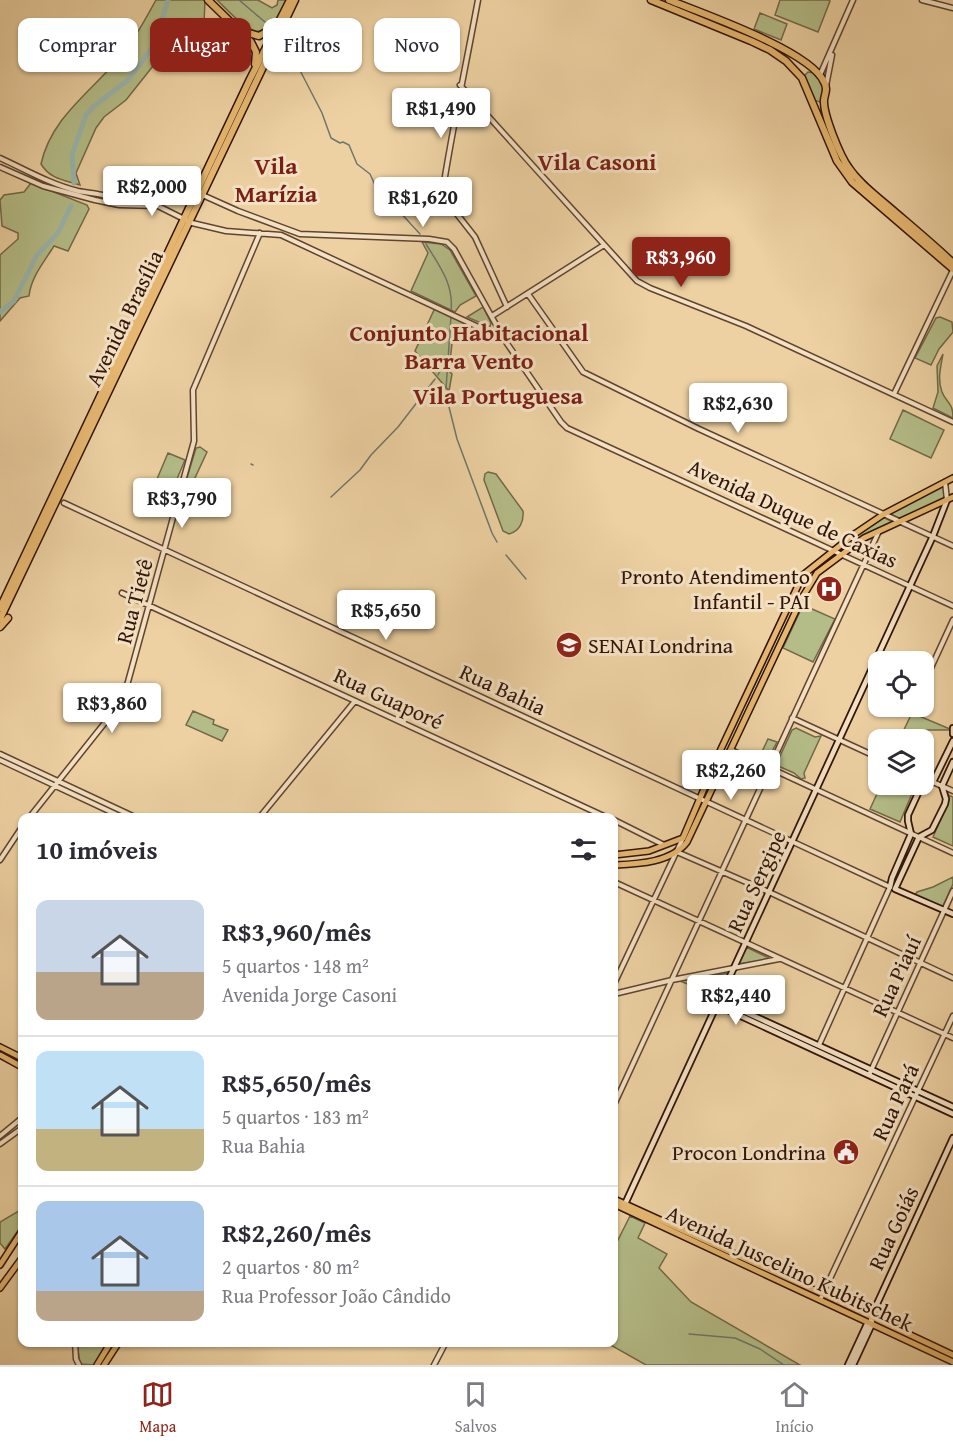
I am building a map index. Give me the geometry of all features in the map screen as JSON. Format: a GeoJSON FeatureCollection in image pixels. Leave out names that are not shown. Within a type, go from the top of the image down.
{"type":"FeatureCollection","features":[{"type":"Feature","properties":{"kind":"highway"},"geometry":{"type":"LineString","coordinates":[[209,0],[250,35],[263,35]]}},
{"type":"Feature","properties":{"kind":"highway"},"geometry":{"type":"LineString","coordinates":[[209,0],[254,47],[256,57],[250,79]]}},
{"type":"Feature","properties":{"kind":"highway","name":"Avenida Brasília"},"geometry":{"type":"LineString","coordinates":[[281,18],[290,0]]}},
{"type":"Feature","properties":{"kind":"highway","name":"Avenida Brasília"},"geometry":{"type":"LineString","coordinates":[[0,619],[187,220],[295,0]]}},
{"type":"Feature","properties":{"kind":"highway"},"geometry":{"type":"LineString","coordinates":[[651,0],[781,56],[802,78],[810,99],[815,104],[837,161],[852,182],[953,270]]}},
{"type":"Feature","properties":{"kind":"highway"},"geometry":{"type":"LineString","coordinates":[[671,0],[761,38],[798,58],[818,73],[826,87],[824,100],[838,147],[848,166],[858,180],[953,263]]}},
{"type":"Feature","properties":{"kind":"highway","name":"Avenida Brasília"},"geometry":{"type":"LineString","coordinates":[[200,195],[263,53]]}},
{"type":"Feature","properties":{"kind":"highway"},"geometry":{"type":"LineString","coordinates":[[802,78],[806,70],[818,73]]}},
{"type":"Feature","properties":{"kind":"highway"},"geometry":{"type":"LineString","coordinates":[[815,104],[820,104],[824,100]]}},
{"type":"Feature","properties":{"kind":"highway","name":"Avenida Brasília"},"geometry":{"type":"LineString","coordinates":[[0,608],[180,226],[187,220]]}},
{"type":"Feature","properties":{"kind":"highway"},"geometry":{"type":"LineString","coordinates":[[172,234],[180,226]]}},
{"type":"Feature","properties":{"kind":"highway"},"geometry":{"type":"LineString","coordinates":[[121,354],[122,339]]}},
{"type":"Feature","properties":{"kind":"highway"},"geometry":{"type":"LineString","coordinates":[[73,444],[86,428]]}},
{"type":"Feature","properties":{"kind":"highway"},"geometry":{"type":"LineString","coordinates":[[14,581],[15,565]]}},
{"type":"Feature","properties":{"kind":"highway"},"geometry":{"type":"LineString","coordinates":[[0,627],[8,618]]}},
{"type":"Feature","properties":{"kind":"main road"},"geometry":{"type":"LineString","coordinates":[[618,855],[633,854],[666,846],[683,838],[719,754],[803,574],[884,514],[953,478]]}},
{"type":"Feature","properties":{"kind":"main road"},"geometry":{"type":"LineString","coordinates":[[618,865],[648,862],[676,852],[687,842],[812,579],[841,554],[879,530],[951,497],[946,490]]}},
{"type":"Feature","properties":{"kind":"main road","name":"Rua Sergipe"},"geometry":{"type":"LineString","coordinates":[[626,1207],[951,497]]}},
{"type":"Feature","properties":{"kind":"main road"},"geometry":{"type":"LineString","coordinates":[[953,728],[953,734]]}},
{"type":"Feature","properties":{"kind":"main road"},"geometry":{"type":"LineString","coordinates":[[934,780],[953,741]]}},
{"type":"Feature","properties":{"kind":"main road"},"geometry":{"type":"LineString","coordinates":[[709,799],[705,791],[720,758],[719,754]]}},
{"type":"Feature","properties":{"kind":"main road"},"geometry":{"type":"LineString","coordinates":[[892,888],[898,881],[919,837],[932,831],[945,804],[946,799],[942,786],[953,762]]}},
{"type":"Feature","properties":{"kind":"main road"},"geometry":{"type":"LineString","coordinates":[[937,773],[941,777],[946,776]]}},
{"type":"Feature","properties":{"kind":"main road"},"geometry":{"type":"LineString","coordinates":[[892,888],[892,878],[911,834],[908,815],[918,795]]}},
{"type":"Feature","properties":{"kind":"main road"},"geometry":{"type":"LineString","coordinates":[[908,840],[913,841],[915,845]]}},
{"type":"Feature","properties":{"kind":"main road"},"geometry":{"type":"LineString","coordinates":[[657,841],[657,848]]}},
{"type":"Feature","properties":{"kind":"main road"},"geometry":{"type":"LineString","coordinates":[[892,878],[898,881]]}},
{"type":"Feature","properties":{"kind":"main road"},"geometry":{"type":"LineString","coordinates":[[892,888],[953,914]]}},
{"type":"Feature","properties":{"kind":"main road"},"geometry":{"type":"LineString","coordinates":[[718,1003],[819,1045],[915,1097],[953,1114]]}},
{"type":"Feature","properties":{"kind":"main road"},"geometry":{"type":"LineString","coordinates":[[731,1008],[870,1072],[953,1107]]}},
{"type":"Feature","properties":{"kind":"main road"},"geometry":{"type":"LineString","coordinates":[[0,1047],[18,1056]]}},
{"type":"Feature","properties":{"kind":"main road"},"geometry":{"type":"LineString","coordinates":[[0,1055],[18,1064]]}},
{"type":"Feature","properties":{"kind":"main road","name":"Rua Goiás"},"geometry":{"type":"LineString","coordinates":[[848,1365],[953,1138]]}},
{"type":"Feature","properties":{"kind":"main road","name":"Avenida Juscelino Kubitschek"},"geometry":{"type":"LineString","coordinates":[[618,1201],[746,1265],[822,1297]]}},
{"type":"Feature","properties":{"kind":"main road","name":"Avenida Juscelino Kubitschek"},"geometry":{"type":"LineString","coordinates":[[618,1205],[776,1273],[952,1360]]}},
{"type":"Feature","properties":{"kind":"main road"},"geometry":{"type":"LineString","coordinates":[[0,1265],[18,1237]]}},
{"type":"Feature","properties":{"kind":"main road"},"geometry":{"type":"LineString","coordinates":[[0,1288],[18,1263]]}},
{"type":"Feature","properties":{"kind":"main road"},"geometry":{"type":"LineString","coordinates":[[746,1265],[770,1274],[776,1273]]}},
{"type":"Feature","properties":{"kind":"main road","name":"Rua Goiás"},"geometry":{"type":"LineString","coordinates":[[854,1365],[870,1321]]}},
{"type":"Feature","properties":{"kind":"main road"},"geometry":{"type":"LineString","coordinates":[[97,1365],[108,1347]]}},
{"type":"Feature","properties":{"kind":"main road"},"geometry":{"type":"LineString","coordinates":[[104,1365],[116,1347]]}},
{"type":"Feature","properties":{"kind":"street"},"geometry":{"type":"LineString","coordinates":[[478,0],[460,85],[442,195],[476,237],[507,307]]}},
{"type":"Feature","properties":{"kind":"street"},"geometry":{"type":"LineString","coordinates":[[826,87],[833,50],[853,0]]}},
{"type":"Feature","properties":{"kind":"street"},"geometry":{"type":"LineString","coordinates":[[922,0],[953,8]]}},
{"type":"Feature","properties":{"kind":"street"},"geometry":{"type":"LineString","coordinates":[[818,73],[833,50]]}},
{"type":"Feature","properties":{"kind":"street"},"geometry":{"type":"LineString","coordinates":[[456,79],[463,73]]}},
{"type":"Feature","properties":{"kind":"street"},"geometry":{"type":"LineString","coordinates":[[460,85],[630,275],[650,288],[746,326],[953,422]]}},
{"type":"Feature","properties":{"kind":"street"},"geometry":{"type":"LineString","coordinates":[[448,93],[459,91],[467,93]]}},
{"type":"Feature","properties":{"kind":"street"},"geometry":{"type":"LineString","coordinates":[[0,158],[62,189]]}},
{"type":"Feature","properties":{"kind":"street"},"geometry":{"type":"LineString","coordinates":[[0,167],[43,186],[81,194],[103,195],[119,192],[143,199],[157,199],[167,179],[200,195],[300,234],[429,239],[447,242],[454,249],[504,339]]}},
{"type":"Feature","properties":{"kind":"street","name":"Avenida Duque de Caxias"},"geometry":{"type":"LineString","coordinates":[[81,194],[122,206],[158,206],[187,220],[228,231],[281,235],[448,312],[504,339],[567,428],[953,606]]}},
{"type":"Feature","properties":{"kind":"street"},"geometry":{"type":"LineString","coordinates":[[103,195],[115,199],[122,206]]}},
{"type":"Feature","properties":{"kind":"street"},"geometry":{"type":"LineString","coordinates":[[281,227],[281,235]]}},
{"type":"Feature","properties":{"kind":"street","name":"Rua Tietê"},"geometry":{"type":"LineString","coordinates":[[33,813],[123,700],[194,441],[193,390],[260,233]]}},
{"type":"Feature","properties":{"kind":"street"},"geometry":{"type":"LineString","coordinates":[[297,242],[300,234]]}},
{"type":"Feature","properties":{"kind":"street"},"geometry":{"type":"LineString","coordinates":[[492,316],[604,245]]}},
{"type":"Feature","properties":{"kind":"street"},"geometry":{"type":"LineString","coordinates":[[894,394],[953,270]]}},
{"type":"Feature","properties":{"kind":"street"},"geometry":{"type":"LineString","coordinates":[[528,294],[583,372],[689,424],[953,546]]}},
{"type":"Feature","properties":{"kind":"street"},"geometry":{"type":"LineString","coordinates":[[945,482],[946,490]]}},
{"type":"Feature","properties":{"kind":"street","name":"Rua Bahia"},"geometry":{"type":"LineString","coordinates":[[64,503],[700,798],[709,799],[745,819],[892,888]]}},
{"type":"Feature","properties":{"kind":"street"},"geometry":{"type":"LineString","coordinates":[[618,1096],[879,530]]}},
{"type":"Feature","properties":{"kind":"street","name":"Rua Guaporé"},"geometry":{"type":"LineString","coordinates":[[122,593],[598,813]]}},
{"type":"Feature","properties":{"kind":"street"},"geometry":{"type":"LineString","coordinates":[[934,661],[953,620]]}},
{"type":"Feature","properties":{"kind":"street"},"geometry":{"type":"LineString","coordinates":[[263,813],[355,701]]}},
{"type":"Feature","properties":{"kind":"street"},"geometry":{"type":"LineString","coordinates":[[792,718],[868,753]]}},
{"type":"Feature","properties":{"kind":"street"},"geometry":{"type":"LineString","coordinates":[[731,750],[953,853]]}},
{"type":"Feature","properties":{"kind":"street"},"geometry":{"type":"LineString","coordinates":[[0,754],[114,813]]}},
{"type":"Feature","properties":{"kind":"street"},"geometry":{"type":"LineString","coordinates":[[0,760],[126,813]]}},
{"type":"Feature","properties":{"kind":"street"},"geometry":{"type":"LineString","coordinates":[[934,782],[953,791]]}},
{"type":"Feature","properties":{"kind":"street"},"geometry":{"type":"LineString","coordinates":[[618,822],[666,846]]}},
{"type":"Feature","properties":{"kind":"street"},"geometry":{"type":"LineString","coordinates":[[0,860],[18,832]]}},
{"type":"Feature","properties":{"kind":"street"},"geometry":{"type":"LineString","coordinates":[[618,975],[683,838]]}},
{"type":"Feature","properties":{"kind":"street"},"geometry":{"type":"LineString","coordinates":[[676,852],[769,892],[953,978]]}},
{"type":"Feature","properties":{"kind":"street"},"geometry":{"type":"LineString","coordinates":[[618,884],[953,1038]]}},
{"type":"Feature","properties":{"kind":"street"},"geometry":{"type":"LineString","coordinates":[[819,1045],[892,888]]}},
{"type":"Feature","properties":{"kind":"street","name":"Rua Piauí"},"geometry":{"type":"LineString","coordinates":[[870,1072],[953,891]]}},
{"type":"Feature","properties":{"kind":"street"},"geometry":{"type":"LineString","coordinates":[[618,993],[780,959]]}},
{"type":"Feature","properties":{"kind":"street","name":"Rua Pará"},"geometry":{"type":"LineString","coordinates":[[822,1297],[953,1016]]}},
{"type":"Feature","properties":{"kind":"street"},"geometry":{"type":"LineString","coordinates":[[0,1136],[16,1125]]}},
{"type":"Feature","properties":{"kind":"street"},"geometry":{"type":"LineString","coordinates":[[0,1144],[18,1131]]}},
{"type":"Feature","properties":{"kind":"street"},"geometry":{"type":"LineString","coordinates":[[75,1347],[79,1365]]}},
{"type":"Feature","properties":{"kind":"street"},"geometry":{"type":"LineString","coordinates":[[434,1365],[443,1347]]}},
{"type":"Feature","properties":{"kind":"green space"},"geometry":{"type":"Polygon","coordinates":[[[156,0],[205,0],[204,18],[150,18],[150,70],[126,100],[104,117],[96,128],[76,173],[80,185],[53,176],[41,164],[55,130],[106,72],[138,72],[139,30],[156,0]]]}},
{"type":"Feature","properties":{"kind":"green space"},"geometry":{"type":"Polygon","coordinates":[[[217,0],[258,0],[272,8],[277,5],[278,0],[287,0],[277,18],[263,18],[263,31],[251,29],[251,18],[235,18],[217,0]]]}},
{"type":"Feature","properties":{"kind":"green space"},"geometry":{"type":"Polygon","coordinates":[[[780,0],[830,1],[818,32],[775,15],[780,0]]]}},
{"type":"Feature","properties":{"kind":"green space"},"geometry":{"type":"Polygon","coordinates":[[[760,13],[787,24],[781,40],[754,29],[760,13]]]}},
{"type":"Feature","properties":{"kind":"green space"},"geometry":{"type":"Polygon","coordinates":[[[808,72],[815,73],[821,83],[824,91],[820,102],[813,100],[804,76],[808,72]]]}},
{"type":"Feature","properties":{"kind":"green space"},"geometry":{"type":"Polygon","coordinates":[[[31,183],[87,205],[89,209],[68,251],[54,246],[35,276],[29,296],[20,298],[0,321],[0,255],[18,239],[18,233],[2,226],[0,200],[4,195],[24,192],[31,183]]]}},
{"type":"Feature","properties":{"kind":"green space"},"geometry":{"type":"Polygon","coordinates":[[[422,242],[441,244],[450,250],[476,296],[460,305],[455,312],[411,291],[428,253],[422,242]]]}},
{"type":"Feature","properties":{"kind":"green space"},"geometry":{"type":"Polygon","coordinates":[[[483,307],[491,323],[490,327],[467,317],[483,307]]]}},
{"type":"Feature","properties":{"kind":"green space"},"geometry":{"type":"Polygon","coordinates":[[[435,308],[475,326],[453,334],[449,371],[452,374],[449,391],[415,351],[435,308]]]}},
{"type":"Feature","properties":{"kind":"green space"},"geometry":{"type":"Polygon","coordinates":[[[940,317],[952,322],[953,332],[939,349],[931,365],[915,358],[936,318],[940,317]]]}},
{"type":"Feature","properties":{"kind":"green space"},"geometry":{"type":"Polygon","coordinates":[[[943,354],[940,382],[942,392],[951,406],[953,418],[933,408],[938,392],[937,366],[943,354]]]}},
{"type":"Feature","properties":{"kind":"green space"},"geometry":{"type":"Polygon","coordinates":[[[903,410],[944,430],[931,458],[890,439],[903,410]]]}},
{"type":"Feature","properties":{"kind":"green space"},"geometry":{"type":"Polygon","coordinates":[[[200,447],[207,452],[187,495],[183,491],[196,448],[200,447]]]}},
{"type":"Feature","properties":{"kind":"green space"},"geometry":{"type":"Polygon","coordinates":[[[168,453],[185,460],[174,486],[157,479],[168,453]]]}},
{"type":"Feature","properties":{"kind":"green space"},"geometry":{"type":"Polygon","coordinates":[[[488,472],[496,474],[523,511],[521,525],[509,534],[503,531],[484,480],[488,472]]]}},
{"type":"Feature","properties":{"kind":"green space"},"geometry":{"type":"Polygon","coordinates":[[[944,484],[945,498],[901,519],[888,513],[944,484]]]}},
{"type":"Feature","properties":{"kind":"green space"},"geometry":{"type":"Polygon","coordinates":[[[883,517],[893,522],[841,551],[840,547],[883,517]]]}},
{"type":"Feature","properties":{"kind":"green space"},"geometry":{"type":"Polygon","coordinates":[[[803,605],[835,619],[813,662],[783,648],[803,605]]]}},
{"type":"Feature","properties":{"kind":"green space"},"geometry":{"type":"Polygon","coordinates":[[[193,711],[214,720],[213,724],[228,730],[222,741],[186,725],[193,711]]]}},
{"type":"Feature","properties":{"kind":"green space"},"geometry":{"type":"Polygon","coordinates":[[[910,717],[922,717],[950,730],[934,729],[904,729],[910,717]]]}},
{"type":"Feature","properties":{"kind":"green space"},"geometry":{"type":"Polygon","coordinates":[[[796,728],[815,737],[821,736],[804,773],[805,778],[801,779],[794,773],[776,765],[792,730],[796,728]]]}},
{"type":"Feature","properties":{"kind":"green space"},"geometry":{"type":"Polygon","coordinates":[[[768,739],[777,742],[766,763],[755,758],[757,754],[760,756],[768,739]]]}},
{"type":"Feature","properties":{"kind":"green space"},"geometry":{"type":"Polygon","coordinates":[[[876,795],[911,795],[900,822],[870,809],[876,795]]]}},
{"type":"Feature","properties":{"kind":"green space"},"geometry":{"type":"Polygon","coordinates":[[[948,795],[953,797],[953,846],[933,837],[949,800],[948,795]]]}},
{"type":"Feature","properties":{"kind":"green space"},"geometry":{"type":"Polygon","coordinates":[[[953,877],[953,884],[942,908],[915,895],[917,892],[953,877]]]}},
{"type":"Feature","properties":{"kind":"green space"},"geometry":{"type":"Polygon","coordinates":[[[746,947],[771,959],[738,964],[746,947]]]}},
{"type":"Feature","properties":{"kind":"green space"},"geometry":{"type":"Polygon","coordinates":[[[729,973],[718,996],[680,981],[729,973]]]}},
{"type":"Feature","properties":{"kind":"green space"},"geometry":{"type":"Polygon","coordinates":[[[18,1211],[18,1231],[5,1249],[0,1243],[0,1222],[18,1211]]]}},
{"type":"Feature","properties":{"kind":"green space"},"geometry":{"type":"Polygon","coordinates":[[[630,1216],[645,1223],[638,1238],[667,1254],[659,1268],[691,1302],[800,1365],[646,1365],[614,1347],[618,1347],[618,1240],[630,1216]]]}},
{"type":"Feature","properties":{"kind":"green space"},"geometry":{"type":"Polygon","coordinates":[[[78,1347],[107,1347],[95,1365],[80,1364],[78,1347]]]}},
{"type":"Feature","properties":{"kind":"waterway"},"geometry":{"type":"LineString","coordinates":[[74,183],[72,155],[86,115],[128,80],[154,45],[168,0]]}},
{"type":"Feature","properties":{"kind":"waterway"},"geometry":{"type":"LineString","coordinates":[[239,0],[263,20]]}},
{"type":"Feature","properties":{"kind":"waterway"},"geometry":{"type":"LineString","coordinates":[[301,72],[322,113],[331,138],[349,145],[357,164],[370,174],[375,185],[420,234]]}},
{"type":"Feature","properties":{"kind":"waterway"},"geometry":{"type":"LineString","coordinates":[[0,312],[14,301],[37,255],[58,233],[71,206]]}},
{"type":"Feature","properties":{"kind":"waterway"},"geometry":{"type":"LineString","coordinates":[[426,244],[448,284],[451,312]]}},
{"type":"Feature","properties":{"kind":"waterway"},"geometry":{"type":"LineString","coordinates":[[446,389],[451,316]]}},
{"type":"Feature","properties":{"kind":"waterway"},"geometry":{"type":"LineString","coordinates":[[438,375],[446,359]]}},
{"type":"Feature","properties":{"kind":"waterway"},"geometry":{"type":"LineString","coordinates":[[331,497],[360,470],[398,427],[435,379]]}},
{"type":"Feature","properties":{"kind":"waterway"},"geometry":{"type":"LineString","coordinates":[[447,399],[457,439],[497,542]]}},
{"type":"Feature","properties":{"kind":"waterway"},"geometry":{"type":"LineString","coordinates":[[506,555],[526,579]]}},
{"type":"Feature","properties":{"kind":"waterway"},"geometry":{"type":"LineString","coordinates":[[689,1334],[735,1338],[760,1349],[784,1365]]}},
{"type":"Feature","properties":{"kind":"place","name":"Pronto Atendimento Infantil - PAI"},"geometry":{"type":"Point","coordinates":[829,589]}},
{"type":"Feature","properties":{"kind":"place","name":"SENAI Londrina"},"geometry":{"type":"Point","coordinates":[569,645]}},
{"type":"Feature","properties":{"kind":"place","name":"Procon Londrina"},"geometry":{"type":"Point","coordinates":[846,1152]}},
{"type":"Feature","properties":{"kind":"district","name":"Vila Casoni"},"geometry":{"type":"Point","coordinates":[597,161]}},
{"type":"Feature","properties":{"kind":"district","name":"Vila Marízia"},"geometry":{"type":"Point","coordinates":[276,179]}},
{"type":"Feature","properties":{"kind":"district","name":"Conjunto Habitacional Barra Vento"},"geometry":{"type":"Point","coordinates":[469,346]}},
{"type":"Feature","properties":{"kind":"district","name":"Vila Portuguesa"},"geometry":{"type":"Point","coordinates":[498,395]}}]}
